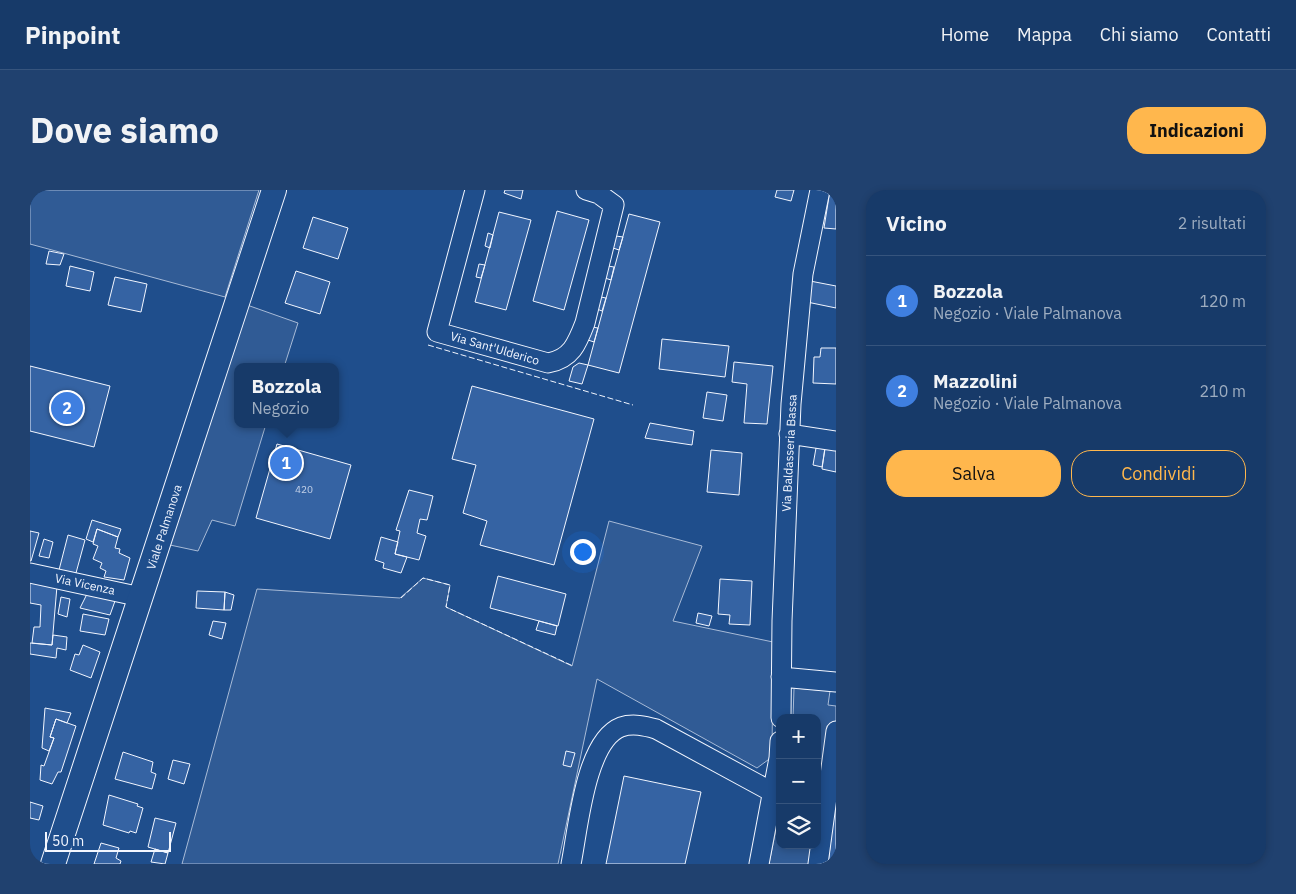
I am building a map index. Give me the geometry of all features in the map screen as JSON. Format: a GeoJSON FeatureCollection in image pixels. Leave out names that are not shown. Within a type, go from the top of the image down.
{"type":"FeatureCollection","features":[{"type":"Feature","properties":{"kind":"main road","name":"Viale Palmanova"},"geometry":{"type":"LineString","coordinates":[[53,864],[274,190]]}},
{"type":"Feature","properties":{"kind":"street","name":"Via Sant'Ulderico"},"geometry":{"type":"LineString","coordinates":[[475,190],[437,332],[548,363],[559,361],[570,354],[578,341],[585,323],[614,205],[599,194],[586,190]]}},
{"type":"Feature","properties":{"kind":"street","name":"Via Baldasseria Bassa"},"geometry":{"type":"LineString","coordinates":[[781,714],[780,677],[789,434],[803,274],[820,190]]}},
{"type":"Feature","properties":{"kind":"street"},"geometry":{"type":"LineString","coordinates":[[789,434],[836,441]]}},
{"type":"Feature","properties":{"kind":"street","name":"Via Vicenza"},"geometry":{"type":"LineString","coordinates":[[30,573],[140,597]]}},
{"type":"Feature","properties":{"kind":"street"},"geometry":{"type":"LineString","coordinates":[[780,677],[836,682]]}},
{"type":"Feature","properties":{"kind":"street"},"geometry":{"type":"LineString","coordinates":[[571,864],[591,764],[600,746],[611,734],[622,727],[638,725],[656,729],[772,792]]}},
{"type":"Feature","properties":{"kind":"street"},"geometry":{"type":"LineString","coordinates":[[818,864],[836,731]]}},
{"type":"Feature","properties":{"kind":"street"},"geometry":{"type":"LineString","coordinates":[[759,864],[777,759]]}},
{"type":"Feature","properties":{"kind":"shaded area"},"geometry":{"type":"Polygon","coordinates":[[[30,190],[259,190],[225,297],[30,244],[30,190]]]}},
{"type":"Feature","properties":{"kind":"shaded area"},"geometry":{"type":"Polygon","coordinates":[[[247,305],[298,323],[285,363],[234,363],[234,428],[265,428],[235,526],[212,520],[198,551],[170,545],[247,305]]]}},
{"type":"Feature","properties":{"kind":"shaded area"},"geometry":{"type":"Polygon","coordinates":[[[609,521],[702,546],[673,621],[773,642],[772,757],[757,768],[597,679],[558,864],[182,864],[257,589],[400,598],[423,578],[450,585],[446,607],[572,666],[609,521]]]}},
{"type":"Feature","properties":{"kind":"shaded area"},"geometry":{"type":"Polygon","coordinates":[[[794,688],[830,691],[828,705],[836,706],[836,731],[821,842],[821,714],[793,714],[794,688]]]}},
{"type":"Feature","properties":{"kind":"shaded area"},"geometry":{"type":"Polygon","coordinates":[[[776,829],[776,849],[820,849],[818,864],[769,864],[776,829]]]}},
{"type":"Feature","properties":{"kind":"building"},"geometry":{"type":"Polygon","coordinates":[[[505,190],[523,190],[521,199],[504,193],[505,190]]]}},
{"type":"Feature","properties":{"kind":"building"},"geometry":{"type":"Polygon","coordinates":[[[777,190],[794,190],[791,201],[775,197],[777,190]]]}},
{"type":"Feature","properties":{"kind":"building"},"geometry":{"type":"Polygon","coordinates":[[[830,190],[836,190],[836,229],[824,228],[830,190]]]}},
{"type":"Feature","properties":{"kind":"building"},"geometry":{"type":"Polygon","coordinates":[[[557,211],[589,220],[564,310],[533,301],[557,211]]]}},
{"type":"Feature","properties":{"kind":"building"},"geometry":{"type":"Polygon","coordinates":[[[499,212],[531,220],[506,310],[475,302],[499,212]]]}},
{"type":"Feature","properties":{"kind":"building"},"geometry":{"type":"Polygon","coordinates":[[[629,214],[660,222],[619,373],[588,365],[629,214]]]}},
{"type":"Feature","properties":{"kind":"building"},"geometry":{"type":"Polygon","coordinates":[[[313,217],[348,228],[338,259],[303,248],[313,217]]]}},
{"type":"Feature","properties":{"kind":"building"},"geometry":{"type":"Polygon","coordinates":[[[488,233],[493,235],[490,248],[485,246],[488,233]]]}},
{"type":"Feature","properties":{"kind":"building"},"geometry":{"type":"Polygon","coordinates":[[[616,236],[623,237],[619,250],[613,248],[616,236]]]}},
{"type":"Feature","properties":{"kind":"building"},"geometry":{"type":"Polygon","coordinates":[[[49,251],[64,254],[60,265],[46,264],[49,251]]]}},
{"type":"Feature","properties":{"kind":"building"},"geometry":{"type":"Polygon","coordinates":[[[479,264],[485,265],[481,278],[476,277],[479,264]]]}},
{"type":"Feature","properties":{"kind":"building"},"geometry":{"type":"Polygon","coordinates":[[[70,266],[94,272],[90,291],[66,286],[70,266]]]}},
{"type":"Feature","properties":{"kind":"building"},"geometry":{"type":"Polygon","coordinates":[[[608,266],[614,267],[611,280],[605,278],[608,266]]]}},
{"type":"Feature","properties":{"kind":"building"},"geometry":{"type":"Polygon","coordinates":[[[296,271],[330,282],[320,314],[285,303],[296,271]]]}},
{"type":"Feature","properties":{"kind":"building"},"geometry":{"type":"Polygon","coordinates":[[[115,277],[147,284],[141,312],[108,305],[115,277]]]}},
{"type":"Feature","properties":{"kind":"building"},"geometry":{"type":"Polygon","coordinates":[[[810,281],[836,286],[836,308],[807,302],[810,281]]]}},
{"type":"Feature","properties":{"kind":"building"},"geometry":{"type":"Polygon","coordinates":[[[601,297],[606,298],[602,311],[597,309],[601,297]]]}},
{"type":"Feature","properties":{"kind":"building"},"geometry":{"type":"Polygon","coordinates":[[[592,327],[598,328],[594,342],[588,340],[592,327]]]}},
{"type":"Feature","properties":{"kind":"building"},"geometry":{"type":"Polygon","coordinates":[[[662,339],[729,346],[725,377],[659,369],[662,339]]]}},
{"type":"Feature","properties":{"kind":"building"},"geometry":{"type":"Polygon","coordinates":[[[821,348],[836,348],[836,384],[813,383],[814,357],[820,357],[821,348]]]}},
{"type":"Feature","properties":{"kind":"building"},"geometry":{"type":"Polygon","coordinates":[[[734,362],[773,366],[767,424],[744,423],[747,384],[732,382],[734,362]]]}},
{"type":"Feature","properties":{"kind":"building"},"geometry":{"type":"Polygon","coordinates":[[[579,363],[588,365],[582,384],[569,381],[573,367],[579,363]]]}},
{"type":"Feature","properties":{"kind":"building"},"geometry":{"type":"Polygon","coordinates":[[[30,366],[110,386],[94,447],[30,431],[30,366]]]}},
{"type":"Feature","properties":{"kind":"building"},"geometry":{"type":"Polygon","coordinates":[[[472,386],[594,419],[554,565],[480,545],[487,521],[463,513],[476,465],[452,459],[472,386]]]}},
{"type":"Feature","properties":{"kind":"building"},"geometry":{"type":"Polygon","coordinates":[[[707,392],[727,395],[723,421],[703,418],[707,392]]]}},
{"type":"Feature","properties":{"kind":"building"},"geometry":{"type":"Polygon","coordinates":[[[650,423],[694,431],[692,445],[645,438],[650,423]]]}},
{"type":"Feature","properties":{"kind":"building"},"geometry":{"type":"Polygon","coordinates":[[[277,444],[351,465],[330,539],[256,518],[277,444]]]}},
{"type":"Feature","properties":{"kind":"building"},"geometry":{"type":"Polygon","coordinates":[[[825,447],[836,449],[836,472],[822,469],[825,447]]]}},
{"type":"Feature","properties":{"kind":"building"},"geometry":{"type":"Polygon","coordinates":[[[816,448],[825,449],[822,467],[813,465],[816,448]]]}},
{"type":"Feature","properties":{"kind":"building"},"geometry":{"type":"Polygon","coordinates":[[[711,450],[742,453],[739,495],[707,492],[711,450]]]}},
{"type":"Feature","properties":{"kind":"building"},"geometry":{"type":"Polygon","coordinates":[[[409,490],[433,496],[427,520],[420,519],[417,533],[426,536],[419,560],[395,554],[400,531],[396,530],[409,490]]]}},
{"type":"Feature","properties":{"kind":"building"},"geometry":{"type":"Polygon","coordinates":[[[92,520],[121,529],[118,537],[97,529],[93,542],[86,539],[92,520]]]}},
{"type":"Feature","properties":{"kind":"building"},"geometry":{"type":"Polygon","coordinates":[[[97,529],[118,537],[115,548],[120,549],[119,553],[130,558],[124,580],[104,577],[106,571],[100,568],[102,563],[93,559],[98,546],[93,544],[97,529]]]}},
{"type":"Feature","properties":{"kind":"building"},"geometry":{"type":"Polygon","coordinates":[[[30,531],[39,533],[31,561],[30,561],[30,531]]]}},
{"type":"Feature","properties":{"kind":"building"},"geometry":{"type":"Polygon","coordinates":[[[68,535],[85,540],[76,573],[59,570],[68,535]]]}},
{"type":"Feature","properties":{"kind":"building"},"geometry":{"type":"Polygon","coordinates":[[[381,537],[398,542],[395,554],[407,557],[401,573],[383,568],[384,563],[375,560],[381,537]]]}},
{"type":"Feature","properties":{"kind":"building"},"geometry":{"type":"Polygon","coordinates":[[[44,539],[53,542],[49,558],[39,556],[44,539]]]}},
{"type":"Feature","properties":{"kind":"building"},"geometry":{"type":"Polygon","coordinates":[[[498,576],[566,594],[558,626],[490,608],[498,576]]]}},
{"type":"Feature","properties":{"kind":"building"},"geometry":{"type":"Polygon","coordinates":[[[720,579],[752,581],[750,625],[729,624],[730,615],[718,614],[720,579]]]}},
{"type":"Feature","properties":{"kind":"building"},"geometry":{"type":"Polygon","coordinates":[[[30,582],[57,586],[52,645],[32,643],[34,627],[40,627],[41,605],[30,603],[30,582]]]}},
{"type":"Feature","properties":{"kind":"building"},"geometry":{"type":"Polygon","coordinates":[[[197,591],[225,592],[224,610],[196,608],[197,591]]]}},
{"type":"Feature","properties":{"kind":"building"},"geometry":{"type":"Polygon","coordinates":[[[88,592],[115,601],[110,615],[80,608],[88,592]]]}},
{"type":"Feature","properties":{"kind":"building"},"geometry":{"type":"Polygon","coordinates":[[[225,592],[234,595],[231,610],[224,610],[225,592]]]}},
{"type":"Feature","properties":{"kind":"building"},"geometry":{"type":"Polygon","coordinates":[[[61,597],[70,599],[67,617],[58,614],[61,597]]]}},
{"type":"Feature","properties":{"kind":"building"},"geometry":{"type":"Polygon","coordinates":[[[698,613],[712,616],[709,626],[696,623],[698,613]]]}},
{"type":"Feature","properties":{"kind":"building"},"geometry":{"type":"Polygon","coordinates":[[[83,614],[109,619],[105,635],[80,631],[83,614]]]}},
{"type":"Feature","properties":{"kind":"building"},"geometry":{"type":"Polygon","coordinates":[[[213,621],[226,623],[222,639],[209,635],[213,621]]]}},
{"type":"Feature","properties":{"kind":"building"},"geometry":{"type":"Polygon","coordinates":[[[539,621],[557,626],[555,635],[536,630],[539,621]]]}},
{"type":"Feature","properties":{"kind":"building"},"geometry":{"type":"Polygon","coordinates":[[[53,635],[67,637],[66,650],[57,648],[56,658],[30,654],[30,643],[52,645],[53,635]]]}},
{"type":"Feature","properties":{"kind":"building"},"geometry":{"type":"Polygon","coordinates":[[[83,645],[100,652],[91,678],[70,670],[75,654],[79,655],[83,645]]]}},
{"type":"Feature","properties":{"kind":"building"},"geometry":{"type":"Polygon","coordinates":[[[45,708],[71,713],[67,723],[56,719],[50,737],[54,738],[49,751],[42,748],[45,708]]]}},
{"type":"Feature","properties":{"kind":"building"},"geometry":{"type":"Polygon","coordinates":[[[56,719],[76,726],[61,772],[58,772],[52,784],[40,780],[41,765],[44,766],[54,738],[50,737],[56,719]]]}},
{"type":"Feature","properties":{"kind":"building"},"geometry":{"type":"Polygon","coordinates":[[[566,751],[575,753],[571,767],[563,765],[566,751]]]}},
{"type":"Feature","properties":{"kind":"building"},"geometry":{"type":"Polygon","coordinates":[[[123,752],[153,762],[151,772],[156,774],[152,789],[115,779],[123,752]]]}},
{"type":"Feature","properties":{"kind":"building"},"geometry":{"type":"Polygon","coordinates":[[[173,760],[190,764],[184,784],[168,779],[173,760]]]}},
{"type":"Feature","properties":{"kind":"building"},"geometry":{"type":"Polygon","coordinates":[[[624,776],[701,792],[685,864],[606,864],[624,776]]]}},
{"type":"Feature","properties":{"kind":"building"},"geometry":{"type":"Polygon","coordinates":[[[109,795],[138,804],[137,806],[143,808],[136,833],[130,831],[129,833],[103,825],[109,795]]]}},
{"type":"Feature","properties":{"kind":"building"},"geometry":{"type":"Polygon","coordinates":[[[836,796],[836,864],[828,864],[836,796]]]}},
{"type":"Feature","properties":{"kind":"building"},"geometry":{"type":"Polygon","coordinates":[[[30,802],[43,806],[39,820],[30,818],[30,802]]]}},
{"type":"Feature","properties":{"kind":"building"},"geometry":{"type":"Polygon","coordinates":[[[155,818],[176,823],[168,853],[148,847],[155,818]]]}},
{"type":"Feature","properties":{"kind":"building"},"geometry":{"type":"Polygon","coordinates":[[[101,843],[119,848],[116,858],[121,861],[120,864],[94,864],[101,843]]]}},
{"type":"Feature","properties":{"kind":"building"},"geometry":{"type":"Polygon","coordinates":[[[155,849],[168,853],[165,864],[151,862],[155,849]]]}},
{"type":"Feature","properties":{"kind":"fence"},"geometry":{"type":"LineString","coordinates":[[428,345],[633,405]]}},
{"type":"Feature","properties":{"kind":"fence"},"geometry":{"type":"LineString","coordinates":[[401,598],[423,578],[450,585],[446,607],[573,666]]}},
{"type":"Feature","properties":{"kind":"place","name":"Mazzolini"},"geometry":{"type":"Point","coordinates":[67,408]}},
{"type":"Feature","properties":{"kind":"place","name":"Bozzola"},"geometry":{"type":"Point","coordinates":[286,463]}}]}
